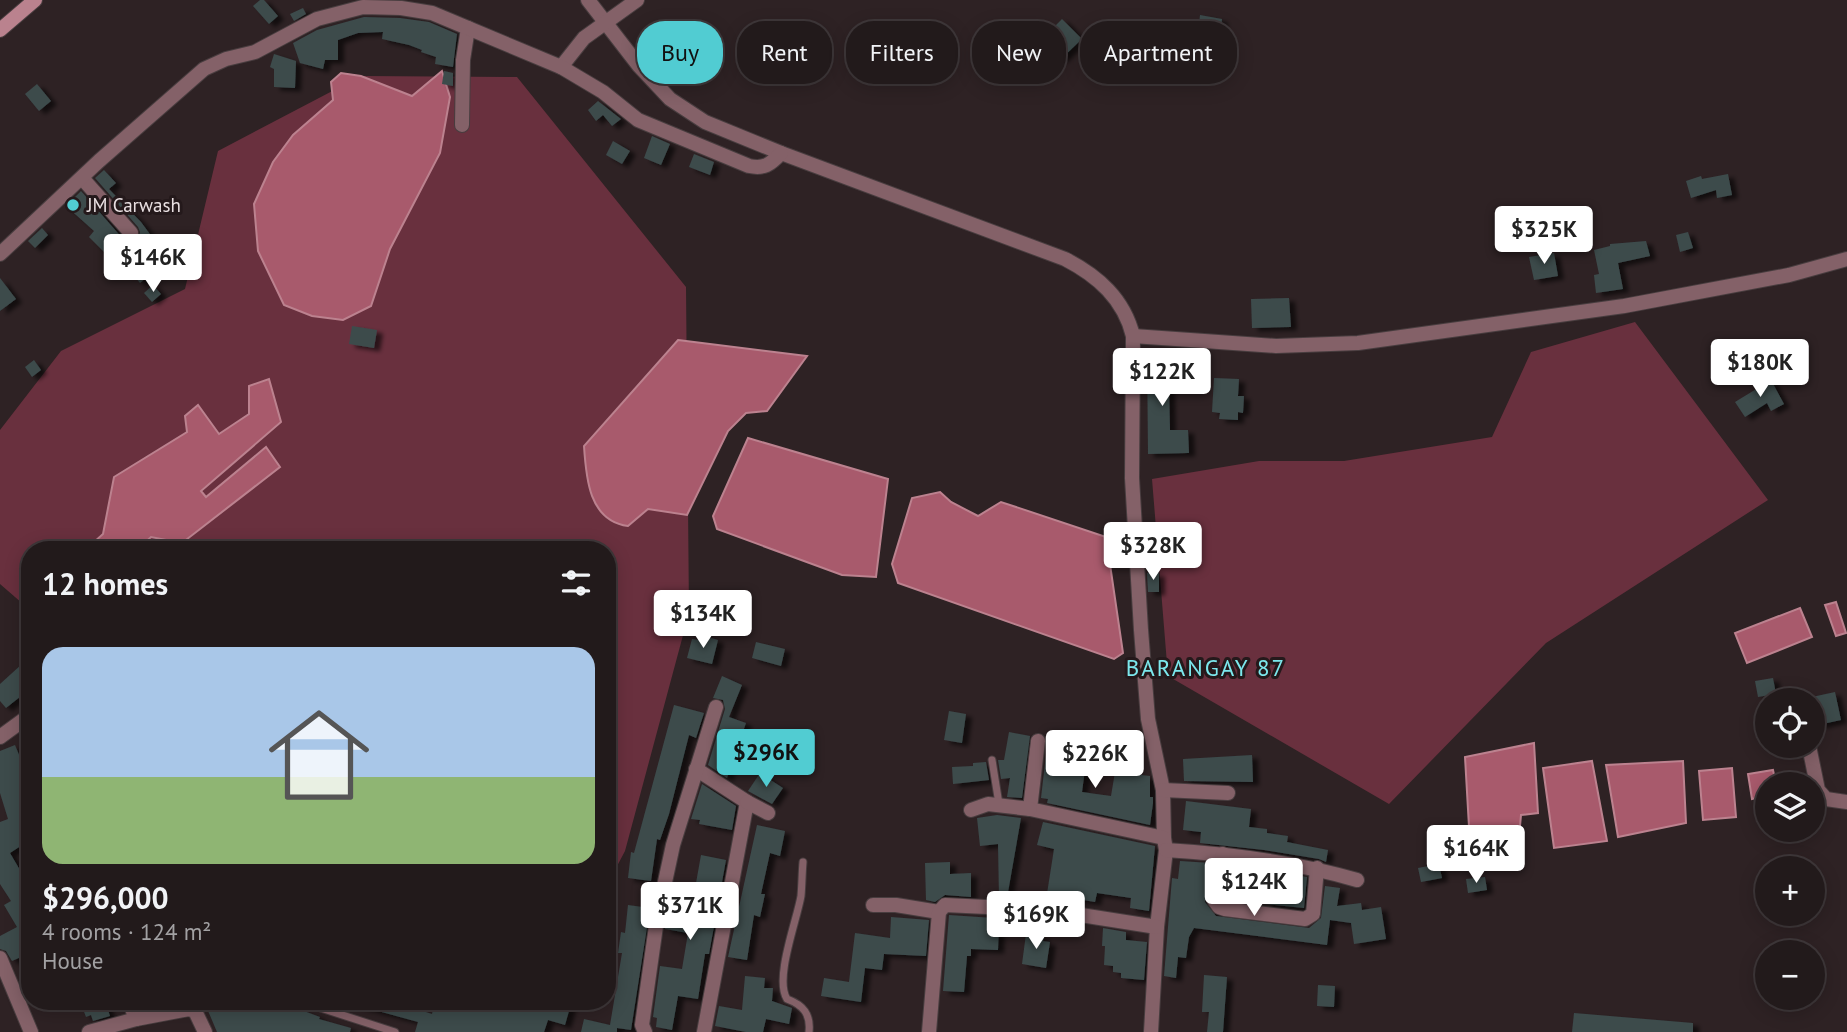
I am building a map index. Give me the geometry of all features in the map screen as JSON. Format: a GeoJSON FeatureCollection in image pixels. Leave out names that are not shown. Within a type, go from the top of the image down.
{"type":"FeatureCollection","features":[{"type":"Feature","properties":{"kind":"street"},"geometry":{"type":"LineString","coordinates":[[0,30],[35,0]]}},
{"type":"Feature","properties":{"kind":"street"},"geometry":{"type":"LineString","coordinates":[[588,0],[639,66],[670,99],[705,122],[1065,259],[1090,272],[1106,287],[1130,323],[1133,336],[1132,478],[1142,630],[1148,719],[1163,790],[1165,844],[1151,1032]]}},
{"type":"Feature","properties":{"kind":"street"},"geometry":{"type":"LineString","coordinates":[[561,66],[584,38],[637,0]]}},
{"type":"Feature","properties":{"kind":"street"},"geometry":{"type":"LineString","coordinates":[[0,254],[204,69],[226,59],[255,52],[317,19],[363,7],[401,8],[432,13],[561,66],[603,92],[638,120],[749,166],[762,168],[772,163],[781,153]]}},
{"type":"Feature","properties":{"kind":"street"},"geometry":{"type":"LineString","coordinates":[[462,125],[463,60],[468,28]]}},
{"type":"Feature","properties":{"kind":"street"},"geometry":{"type":"LineString","coordinates":[[82,177],[131,233]]}},
{"type":"Feature","properties":{"kind":"street"},"geometry":{"type":"LineString","coordinates":[[1133,336],[1276,346],[1358,343],[1601,310],[1789,275],[1847,259]]}},
{"type":"Feature","properties":{"kind":"street"},"geometry":{"type":"LineString","coordinates":[[644,1029],[657,919],[673,845],[716,707]]}},
{"type":"Feature","properties":{"kind":"street"},"geometry":{"type":"LineString","coordinates":[[0,737],[21,725]]}},
{"type":"Feature","properties":{"kind":"street"},"geometry":{"type":"LineString","coordinates":[[1030,809],[1038,741]]}},
{"type":"Feature","properties":{"kind":"street"},"geometry":{"type":"LineString","coordinates":[[1811,758],[1818,790],[1826,799],[1847,802]]}},
{"type":"Feature","properties":{"kind":"street"},"geometry":{"type":"LineString","coordinates":[[695,769],[768,813]]}},
{"type":"Feature","properties":{"kind":"street"},"geometry":{"type":"LineString","coordinates":[[1163,790],[1228,793]]}},
{"type":"Feature","properties":{"kind":"street"},"geometry":{"type":"LineString","coordinates":[[704,1032],[747,802]]}},
{"type":"Feature","properties":{"kind":"street"},"geometry":{"type":"LineString","coordinates":[[971,810],[988,804],[1030,809],[1165,844],[1317,868],[1357,880]]}},
{"type":"Feature","properties":{"kind":"street"},"geometry":{"type":"LineString","coordinates":[[1223,854],[1214,900],[1219,907],[1225,909],[1305,919],[1313,914],[1317,868]]}},
{"type":"Feature","properties":{"kind":"street"},"geometry":{"type":"LineString","coordinates":[[873,905],[896,905],[939,912]]}},
{"type":"Feature","properties":{"kind":"street"},"geometry":{"type":"LineString","coordinates":[[929,1032],[939,912],[945,905],[1049,910],[1157,927]]}},
{"type":"Feature","properties":{"kind":"street"},"geometry":{"type":"LineString","coordinates":[[0,958],[21,1008]]}},
{"type":"Feature","properties":{"kind":"street"},"geometry":{"type":"LineString","coordinates":[[22,1010],[31,1032]]}},
{"type":"Feature","properties":{"kind":"street"},"geometry":{"type":"LineString","coordinates":[[132,1010],[136,1019]]}},
{"type":"Feature","properties":{"kind":"street"},"geometry":{"type":"LineString","coordinates":[[89,1032],[136,1019],[186,1010]]}},
{"type":"Feature","properties":{"kind":"street"},"geometry":{"type":"LineString","coordinates":[[194,1010],[205,1032]]}},
{"type":"Feature","properties":{"kind":"lane"},"geometry":{"type":"LineString","coordinates":[[992,760],[999,804]]}},
{"type":"Feature","properties":{"kind":"lane"},"geometry":{"type":"LineString","coordinates":[[803,862],[801,895],[788,943],[783,989],[787,999],[798,1003],[808,1014],[809,1032]]}},
{"type":"Feature","properties":{"kind":"lane"},"geometry":{"type":"LineString","coordinates":[[327,1010],[395,1032]]}},
{"type":"Feature","properties":{"kind":"shaded area"},"geometry":{"type":"Polygon","coordinates":[[[442,71],[450,97],[440,153],[390,249],[371,306],[343,320],[312,316],[284,305],[258,251],[254,204],[273,162],[293,135],[333,100],[331,82],[341,73],[361,76],[412,96],[442,71]]]}},
{"type":"Feature","properties":{"kind":"shaded area"},"geometry":{"type":"Polygon","coordinates":[[[361,76],[517,77],[686,287],[689,613],[625,851],[616,868],[616,541],[185,541],[183,527],[165,541],[21,541],[21,602],[0,584],[0,430],[61,351],[185,289],[218,151],[361,76]]]}},
{"type":"Feature","properties":{"kind":"shaded area"},"geometry":{"type":"Polygon","coordinates":[[[1635,322],[1768,500],[1546,643],[1389,804],[1168,676],[1152,479],[1259,461],[1344,461],[1492,437],[1531,352],[1635,322]]]}},
{"type":"Feature","properties":{"kind":"shaded area"},"geometry":{"type":"Polygon","coordinates":[[[678,340],[807,356],[767,411],[746,413],[728,431],[687,515],[648,509],[628,526],[605,516],[597,507],[586,471],[584,446],[678,340]]]}},
{"type":"Feature","properties":{"kind":"shaded area"},"geometry":{"type":"Polygon","coordinates":[[[269,379],[281,422],[201,491],[206,497],[266,447],[280,467],[185,541],[151,537],[147,541],[95,541],[103,534],[114,477],[187,432],[185,416],[198,405],[219,434],[249,414],[249,386],[269,379]]]}},
{"type":"Feature","properties":{"kind":"shaded area"},"geometry":{"type":"Polygon","coordinates":[[[748,438],[888,479],[876,577],[842,575],[717,529],[713,516],[748,438]]]}},
{"type":"Feature","properties":{"kind":"shaded area"},"geometry":{"type":"Polygon","coordinates":[[[940,492],[951,502],[978,516],[1001,502],[1106,537],[1123,653],[1114,659],[898,583],[892,564],[912,498],[940,492]]]}},
{"type":"Feature","properties":{"kind":"shaded area"},"geometry":{"type":"Polygon","coordinates":[[[1836,602],[1846,633],[1836,636],[1825,605],[1836,602]]]}},
{"type":"Feature","properties":{"kind":"shaded area"},"geometry":{"type":"Polygon","coordinates":[[[1800,608],[1812,637],[1747,663],[1735,633],[1800,608]]]}},
{"type":"Feature","properties":{"kind":"shaded area"},"geometry":{"type":"Polygon","coordinates":[[[1534,743],[1538,813],[1521,815],[1518,849],[1470,844],[1465,757],[1534,743]]]}},
{"type":"Feature","properties":{"kind":"shaded area"},"geometry":{"type":"Polygon","coordinates":[[[1592,761],[1607,841],[1554,848],[1543,768],[1592,761]]]}},
{"type":"Feature","properties":{"kind":"shaded area"},"geometry":{"type":"Polygon","coordinates":[[[1683,761],[1686,823],[1618,837],[1606,765],[1683,761]]]}},
{"type":"Feature","properties":{"kind":"shaded area"},"geometry":{"type":"Polygon","coordinates":[[[1732,768],[1736,817],[1703,820],[1699,771],[1732,768]]]}},
{"type":"Feature","properties":{"kind":"shaded area"},"geometry":{"type":"Polygon","coordinates":[[[1755,773],[1755,798],[1752,799],[1748,774],[1755,773]]]}},
{"type":"Feature","properties":{"kind":"building"},"geometry":{"type":"Polygon","coordinates":[[[264,0],[278,16],[269,24],[253,6],[264,0]]]}},
{"type":"Feature","properties":{"kind":"building"},"geometry":{"type":"Polygon","coordinates":[[[303,8],[306,14],[294,21],[290,14],[303,8]]]}},
{"type":"Feature","properties":{"kind":"building"},"geometry":{"type":"Polygon","coordinates":[[[1200,15],[1222,19],[1222,21],[1199,21],[1200,15]]]}},
{"type":"Feature","properties":{"kind":"building"},"geometry":{"type":"Polygon","coordinates":[[[364,17],[429,22],[457,34],[453,67],[435,64],[436,57],[421,52],[422,50],[382,39],[383,32],[358,33],[338,40],[338,60],[325,60],[323,69],[300,63],[293,43],[317,30],[364,17]]]}},
{"type":"Feature","properties":{"kind":"building"},"geometry":{"type":"Polygon","coordinates":[[[1066,23],[1080,37],[1080,41],[1066,54],[1066,23]]]}},
{"type":"Feature","properties":{"kind":"building"},"geometry":{"type":"Polygon","coordinates":[[[274,54],[296,61],[295,88],[274,87],[274,69],[270,67],[274,54]]]}},
{"type":"Feature","properties":{"kind":"building"},"geometry":{"type":"Polygon","coordinates":[[[444,71],[453,73],[453,86],[442,84],[444,71]]]}},
{"type":"Feature","properties":{"kind":"building"},"geometry":{"type":"Polygon","coordinates":[[[37,84],[51,101],[39,111],[25,94],[37,84]]]}},
{"type":"Feature","properties":{"kind":"building"},"geometry":{"type":"Polygon","coordinates":[[[598,101],[621,119],[612,126],[603,115],[596,121],[588,110],[598,101]]]}},
{"type":"Feature","properties":{"kind":"building"},"geometry":{"type":"Polygon","coordinates":[[[652,136],[670,144],[661,165],[644,158],[652,136]]]}},
{"type":"Feature","properties":{"kind":"building"},"geometry":{"type":"Polygon","coordinates":[[[613,141],[630,151],[622,164],[606,155],[613,141]]]}},
{"type":"Feature","properties":{"kind":"building"},"geometry":{"type":"Polygon","coordinates":[[[694,154],[714,162],[710,175],[689,167],[694,154]]]}},
{"type":"Feature","properties":{"kind":"building"},"geometry":{"type":"Polygon","coordinates":[[[104,170],[116,183],[109,189],[141,222],[158,245],[165,239],[175,252],[140,283],[131,272],[127,275],[89,237],[94,231],[66,206],[81,191],[124,240],[138,240],[138,227],[95,178],[104,170]]]}},
{"type":"Feature","properties":{"kind":"building"},"geometry":{"type":"Polygon","coordinates":[[[1728,174],[1732,195],[1717,198],[1716,190],[1691,198],[1686,181],[1701,176],[1702,179],[1728,174]]]}},
{"type":"Feature","properties":{"kind":"building"},"geometry":{"type":"Polygon","coordinates":[[[42,228],[48,235],[35,248],[28,241],[42,228]]]}},
{"type":"Feature","properties":{"kind":"building"},"geometry":{"type":"Polygon","coordinates":[[[1688,232],[1693,248],[1680,252],[1676,235],[1688,232]]]}},
{"type":"Feature","properties":{"kind":"building"},"geometry":{"type":"Polygon","coordinates":[[[1646,241],[1650,256],[1618,263],[1623,289],[1596,293],[1594,275],[1599,274],[1594,250],[1610,244],[1646,241]]]}},
{"type":"Feature","properties":{"kind":"building"},"geometry":{"type":"Polygon","coordinates":[[[1554,253],[1558,276],[1534,280],[1529,257],[1554,253]]]}},
{"type":"Feature","properties":{"kind":"building"},"geometry":{"type":"Polygon","coordinates":[[[0,278],[16,299],[0,311],[0,278]]]}},
{"type":"Feature","properties":{"kind":"building"},"geometry":{"type":"Polygon","coordinates":[[[153,285],[161,294],[152,302],[144,293],[153,285]]]}},
{"type":"Feature","properties":{"kind":"building"},"geometry":{"type":"Polygon","coordinates":[[[1289,298],[1291,327],[1252,328],[1251,299],[1289,298]]]}},
{"type":"Feature","properties":{"kind":"building"},"geometry":{"type":"Polygon","coordinates":[[[352,326],[377,330],[374,348],[349,344],[352,326]]]}},
{"type":"Feature","properties":{"kind":"building"},"geometry":{"type":"Polygon","coordinates":[[[1747,342],[1749,354],[1733,356],[1732,344],[1747,342]]]}},
{"type":"Feature","properties":{"kind":"building"},"geometry":{"type":"Polygon","coordinates":[[[1168,348],[1170,430],[1188,430],[1189,453],[1148,454],[1147,349],[1168,348]]]}},
{"type":"Feature","properties":{"kind":"building"},"geometry":{"type":"Polygon","coordinates":[[[1773,348],[1779,358],[1767,366],[1761,356],[1773,348]]]}},
{"type":"Feature","properties":{"kind":"building"},"geometry":{"type":"Polygon","coordinates":[[[34,360],[41,370],[32,377],[25,367],[34,360]]]}},
{"type":"Feature","properties":{"kind":"building"},"geometry":{"type":"Polygon","coordinates":[[[1214,378],[1239,379],[1238,396],[1244,396],[1243,413],[1238,412],[1238,420],[1219,419],[1220,413],[1212,412],[1214,378]]]}},
{"type":"Feature","properties":{"kind":"building"},"geometry":{"type":"Polygon","coordinates":[[[1771,380],[1784,404],[1771,411],[1767,403],[1745,417],[1735,402],[1771,380]]]}},
{"type":"Feature","properties":{"kind":"building"},"geometry":{"type":"Polygon","coordinates":[[[1147,573],[1159,573],[1159,592],[1148,592],[1147,573]]]}},
{"type":"Feature","properties":{"kind":"building"},"geometry":{"type":"Polygon","coordinates":[[[701,635],[718,640],[712,664],[687,658],[692,639],[700,640],[701,635]]]}},
{"type":"Feature","properties":{"kind":"building"},"geometry":{"type":"Polygon","coordinates":[[[756,642],[785,649],[781,666],[752,658],[756,642]]]}},
{"type":"Feature","properties":{"kind":"building"},"geometry":{"type":"Polygon","coordinates":[[[21,665],[21,696],[6,708],[0,701],[0,684],[21,665]]]}},
{"type":"Feature","properties":{"kind":"building"},"geometry":{"type":"Polygon","coordinates":[[[722,676],[742,685],[729,717],[746,723],[727,778],[708,765],[725,709],[723,700],[713,698],[722,676]]]}},
{"type":"Feature","properties":{"kind":"building"},"geometry":{"type":"Polygon","coordinates":[[[1773,678],[1775,688],[1756,688],[1755,681],[1773,678]]]}},
{"type":"Feature","properties":{"kind":"building"},"geometry":{"type":"Polygon","coordinates":[[[1835,692],[1841,720],[1825,723],[1825,694],[1835,692]]]}},
{"type":"Feature","properties":{"kind":"building"},"geometry":{"type":"Polygon","coordinates":[[[674,705],[704,713],[696,738],[689,735],[669,814],[660,840],[657,839],[651,881],[628,878],[631,852],[634,853],[674,705]]]}},
{"type":"Feature","properties":{"kind":"building"},"geometry":{"type":"Polygon","coordinates":[[[949,711],[966,714],[962,743],[944,740],[949,711]]]}},
{"type":"Feature","properties":{"kind":"building"},"geometry":{"type":"Polygon","coordinates":[[[1009,732],[1030,736],[1022,798],[1007,797],[1010,778],[1001,779],[998,760],[1004,760],[1009,732]]]}},
{"type":"Feature","properties":{"kind":"building"},"geometry":{"type":"Polygon","coordinates":[[[15,745],[21,760],[21,846],[10,853],[21,872],[21,957],[12,961],[6,951],[0,949],[0,936],[17,927],[4,905],[11,901],[0,884],[0,822],[8,819],[0,793],[0,751],[15,745]]]}},
{"type":"Feature","properties":{"kind":"building"},"geometry":{"type":"Polygon","coordinates":[[[1047,746],[1073,750],[1072,760],[1086,762],[1082,792],[1111,796],[1115,772],[1150,776],[1150,797],[1153,797],[1153,803],[1150,825],[1047,803],[1048,799],[1041,798],[1047,746]]]}},
{"type":"Feature","properties":{"kind":"building"},"geometry":{"type":"Polygon","coordinates":[[[1252,755],[1253,782],[1184,781],[1183,759],[1252,755]]]}},
{"type":"Feature","properties":{"kind":"building"},"geometry":{"type":"Polygon","coordinates":[[[986,762],[989,780],[953,784],[952,767],[986,762]]]}},
{"type":"Feature","properties":{"kind":"building"},"geometry":{"type":"Polygon","coordinates":[[[760,773],[783,788],[772,804],[748,791],[760,773]]]}},
{"type":"Feature","properties":{"kind":"building"},"geometry":{"type":"Polygon","coordinates":[[[702,784],[736,806],[732,830],[699,824],[700,820],[691,819],[702,784]]]}},
{"type":"Feature","properties":{"kind":"building"},"geometry":{"type":"Polygon","coordinates":[[[1186,801],[1251,809],[1249,827],[1288,836],[1287,842],[1328,850],[1326,862],[1264,850],[1200,843],[1201,832],[1183,830],[1186,801]]]}},
{"type":"Feature","properties":{"kind":"building"},"geometry":{"type":"Polygon","coordinates":[[[997,815],[1021,818],[1007,898],[999,898],[998,844],[980,846],[977,818],[997,815]]]}},
{"type":"Feature","properties":{"kind":"building"},"geometry":{"type":"Polygon","coordinates":[[[1043,822],[1155,846],[1149,911],[1130,908],[1131,898],[1097,893],[1095,902],[1071,898],[1070,904],[1046,900],[1054,849],[1037,845],[1043,822]]]}},
{"type":"Feature","properties":{"kind":"building"},"geometry":{"type":"Polygon","coordinates":[[[757,825],[785,831],[780,856],[770,853],[761,894],[765,894],[760,917],[754,915],[747,960],[728,957],[757,825]]]}},
{"type":"Feature","properties":{"kind":"building"},"geometry":{"type":"Polygon","coordinates":[[[701,855],[726,860],[698,999],[678,996],[672,1030],[656,1027],[657,1018],[653,1017],[660,966],[682,969],[688,933],[665,929],[669,907],[691,911],[701,855]]]}},
{"type":"Feature","properties":{"kind":"building"},"geometry":{"type":"Polygon","coordinates":[[[1180,861],[1211,863],[1205,902],[1216,916],[1309,928],[1321,918],[1325,886],[1340,888],[1337,906],[1361,903],[1362,910],[1381,907],[1386,939],[1354,944],[1351,923],[1330,920],[1327,945],[1194,928],[1189,937],[1186,958],[1178,957],[1176,978],[1164,976],[1172,878],[1178,879],[1180,861]]]}},
{"type":"Feature","properties":{"kind":"building"},"geometry":{"type":"Polygon","coordinates":[[[950,862],[950,874],[971,873],[971,897],[945,895],[935,902],[926,900],[925,863],[950,862]]]}},
{"type":"Feature","properties":{"kind":"building"},"geometry":{"type":"Polygon","coordinates":[[[1439,864],[1442,878],[1421,882],[1418,868],[1439,864]]]}},
{"type":"Feature","properties":{"kind":"building"},"geometry":{"type":"Polygon","coordinates":[[[1231,865],[1257,869],[1256,875],[1284,878],[1284,873],[1307,877],[1304,908],[1265,904],[1267,888],[1241,885],[1239,901],[1225,899],[1231,865]]]}},
{"type":"Feature","properties":{"kind":"building"},"geometry":{"type":"Polygon","coordinates":[[[1485,877],[1487,890],[1468,893],[1466,879],[1485,877]]]}},
{"type":"Feature","properties":{"kind":"building"},"geometry":{"type":"Polygon","coordinates":[[[628,905],[650,908],[631,1030],[617,1028],[617,1032],[581,1032],[584,1019],[610,1025],[612,1010],[616,1010],[616,989],[622,953],[618,953],[621,932],[625,933],[628,905]]]}},
{"type":"Feature","properties":{"kind":"building"},"geometry":{"type":"Polygon","coordinates":[[[949,915],[994,918],[994,925],[999,925],[998,950],[971,949],[971,956],[967,956],[964,992],[943,991],[949,915]]]}},
{"type":"Feature","properties":{"kind":"building"},"geometry":{"type":"Polygon","coordinates":[[[891,917],[929,920],[926,956],[884,954],[882,970],[865,968],[861,1002],[821,996],[824,978],[849,982],[855,933],[890,938],[891,917]]]}},
{"type":"Feature","properties":{"kind":"building"},"geometry":{"type":"Polygon","coordinates":[[[1103,928],[1126,932],[1126,940],[1147,942],[1144,980],[1121,978],[1121,973],[1113,972],[1113,966],[1104,965],[1103,928]]]}},
{"type":"Feature","properties":{"kind":"building"},"geometry":{"type":"Polygon","coordinates":[[[1026,934],[1044,937],[1043,941],[1050,942],[1046,968],[1022,964],[1026,934]]]}},
{"type":"Feature","properties":{"kind":"building"},"geometry":{"type":"Polygon","coordinates":[[[1204,975],[1227,977],[1223,1032],[1207,1032],[1209,1012],[1202,1012],[1204,975]]]}},
{"type":"Feature","properties":{"kind":"building"},"geometry":{"type":"Polygon","coordinates":[[[745,976],[765,978],[764,988],[773,988],[772,1001],[792,1008],[789,1024],[766,1019],[763,1032],[746,1032],[715,1026],[719,1006],[742,1010],[745,976]]]}},
{"type":"Feature","properties":{"kind":"building"},"geometry":{"type":"Polygon","coordinates":[[[1318,985],[1335,986],[1334,1007],[1317,1006],[1318,985]]]}},
{"type":"Feature","properties":{"kind":"building"},"geometry":{"type":"Polygon","coordinates":[[[83,1010],[108,1010],[110,1016],[93,1021],[91,1015],[86,1017],[83,1010]]]}},
{"type":"Feature","properties":{"kind":"building"},"geometry":{"type":"Polygon","coordinates":[[[208,1010],[301,1010],[320,1017],[319,1019],[351,1028],[350,1032],[217,1032],[208,1010]]]}},
{"type":"Feature","properties":{"kind":"building"},"geometry":{"type":"Polygon","coordinates":[[[374,1010],[419,1010],[432,1014],[433,1010],[569,1010],[565,1025],[548,1020],[544,1032],[415,1032],[418,1022],[374,1010]]]}},
{"type":"Feature","properties":{"kind":"building"},"geometry":{"type":"Polygon","coordinates":[[[1574,1013],[1693,1023],[1693,1032],[1572,1032],[1574,1013]]]}},
{"type":"Feature","properties":{"kind":"place","name":"JM Carwash"},"geometry":{"type":"Point","coordinates":[73,205]}},
{"type":"Feature","properties":{"kind":"district","name":"BARANGAY 87"},"geometry":{"type":"Point","coordinates":[1206,668]}}]}
